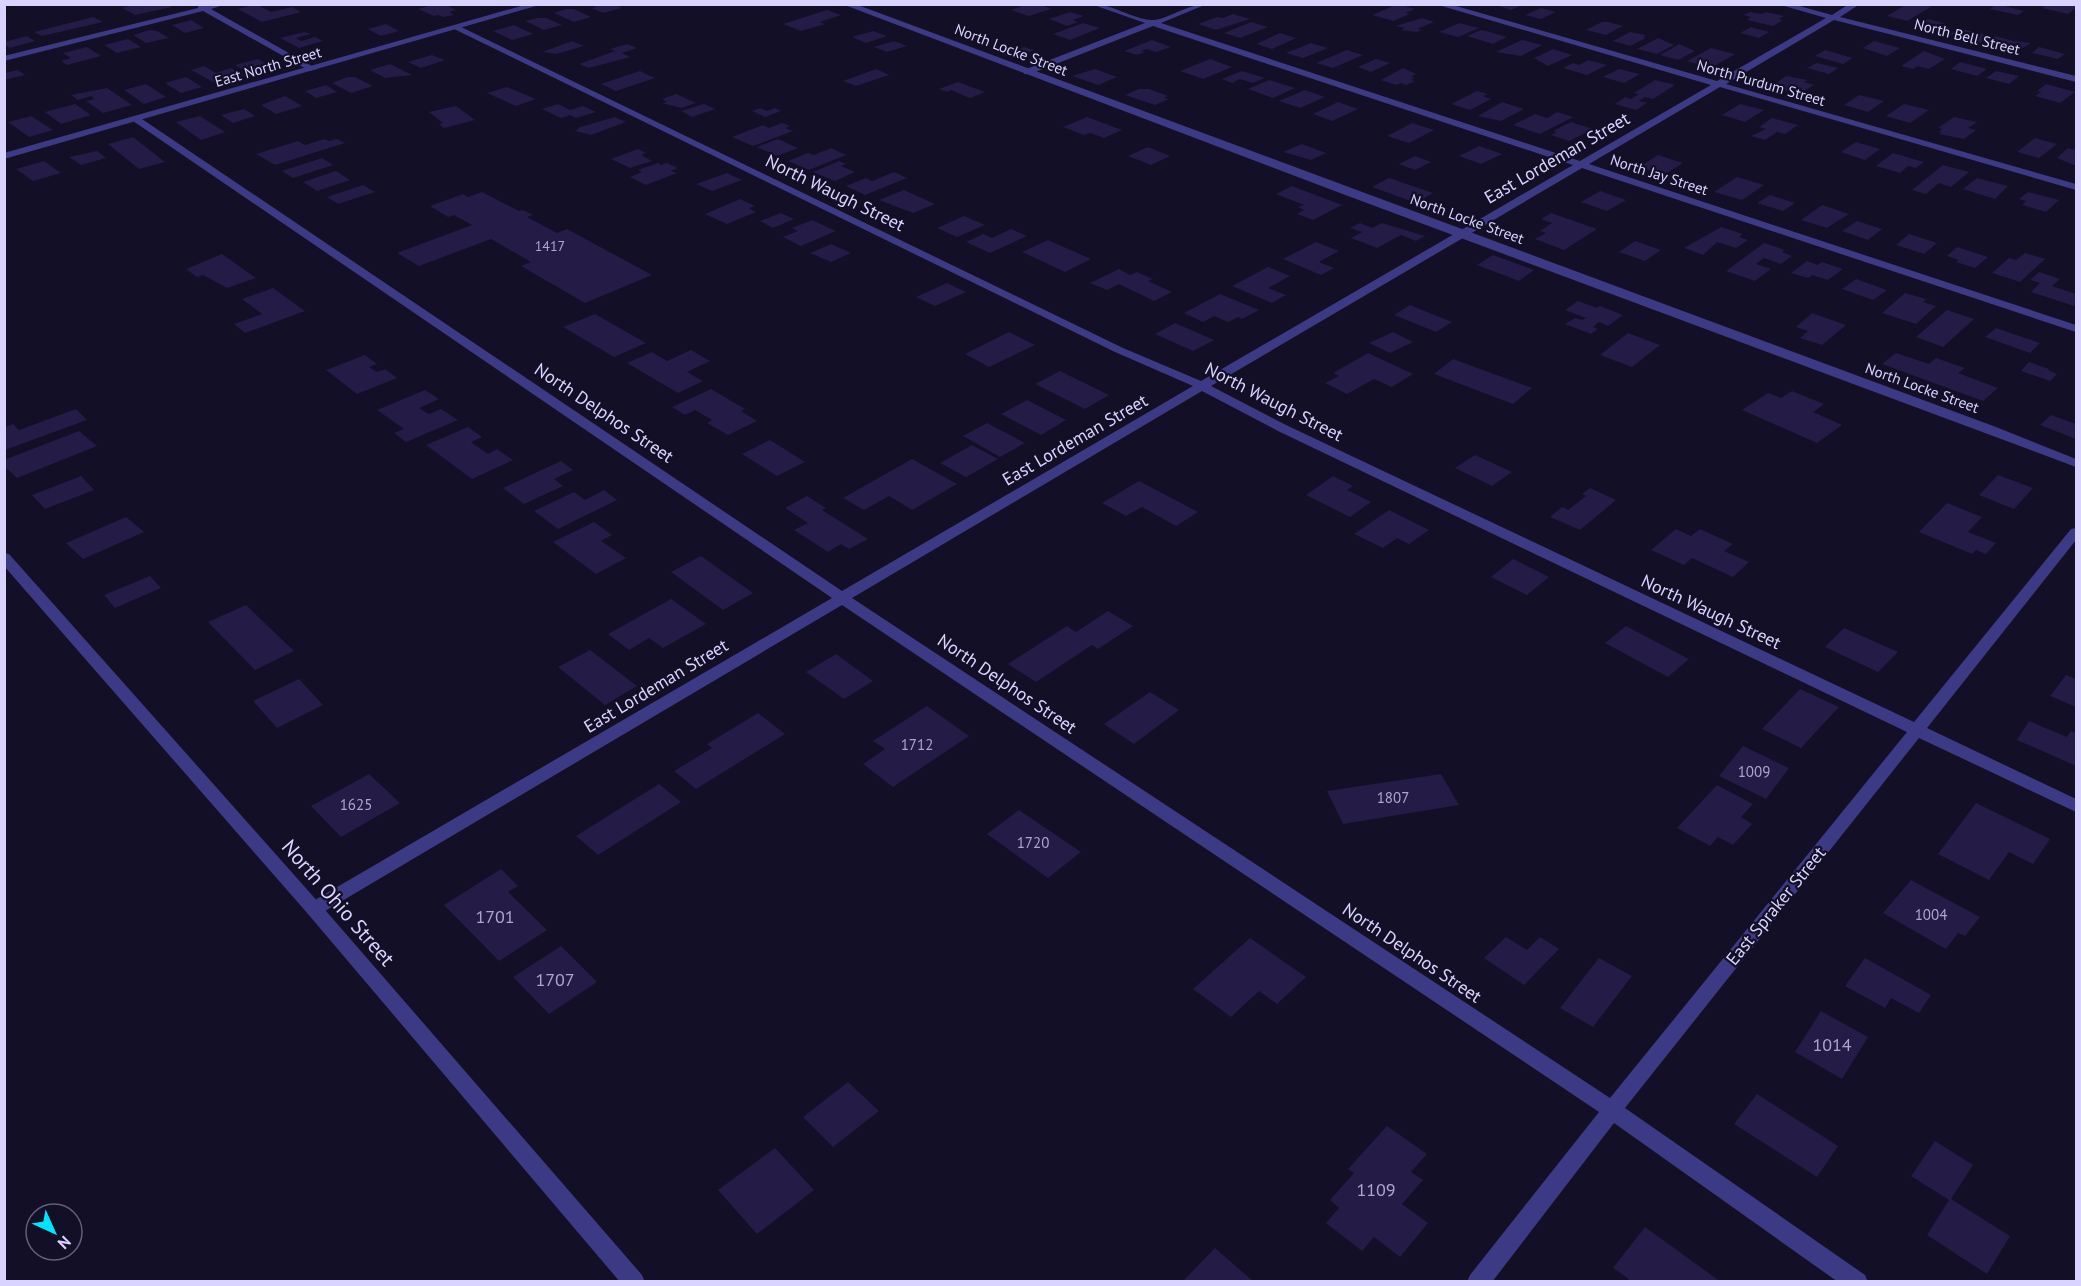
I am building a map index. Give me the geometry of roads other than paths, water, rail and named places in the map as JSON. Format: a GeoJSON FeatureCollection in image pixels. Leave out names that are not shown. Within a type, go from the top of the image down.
{"type":"FeatureCollection","features":[{"type":"Feature","properties":{"kind":"street"},"geometry":{"type":"LineString","coordinates":[[4,59],[200,7],[222,4]]}},
{"type":"Feature","properties":{"kind":"street","name":"East North Street"},"geometry":{"type":"LineString","coordinates":[[4,156],[539,4]]}},
{"type":"Feature","properties":{"kind":"street","name":"North Locke Street"},"geometry":{"type":"LineString","coordinates":[[846,4],[2076,463]]}},
{"type":"Feature","properties":{"kind":"street","name":"North Jay Street"},"geometry":{"type":"LineString","coordinates":[[1095,4],[2076,329]]}},
{"type":"Feature","properties":{"kind":"street"},"geometry":{"type":"LineString","coordinates":[[1027,72],[1203,4]]}},
{"type":"Feature","properties":{"kind":"street","name":"North Purdum Street"},"geometry":{"type":"LineString","coordinates":[[1439,4],[2076,187]]}},
{"type":"Feature","properties":{"kind":"street","name":"North Bell Street"},"geometry":{"type":"LineString","coordinates":[[1782,4],[2076,79]]}},
{"type":"Feature","properties":{"kind":"street","name":"East Lordeman Street"},"geometry":{"type":"LineString","coordinates":[[314,909],[1856,4]]}},
{"type":"Feature","properties":{"kind":"street"},"geometry":{"type":"LineString","coordinates":[[200,7],[313,69]]}},
{"type":"Feature","properties":{"kind":"street","name":"North Waugh Street"},"geometry":{"type":"LineString","coordinates":[[456,28],[1119,351],[1202,386],[1282,428],[2076,806]]}},
{"type":"Feature","properties":{"kind":"street","name":"North Delphos Street"},"geometry":{"type":"LineString","coordinates":[[136,119],[842,598],[1612,1110],[1857,1281]]}},
{"type":"Feature","properties":{"kind":"street","name":"East Spraker Street"},"geometry":{"type":"LineString","coordinates":[[1478,1281],[1612,1110],[2076,532]]}},
{"type":"Feature","properties":{"kind":"street","name":"North Ohio Street"},"geometry":{"type":"LineString","coordinates":[[4,557],[314,909],[634,1281]]}}]}
